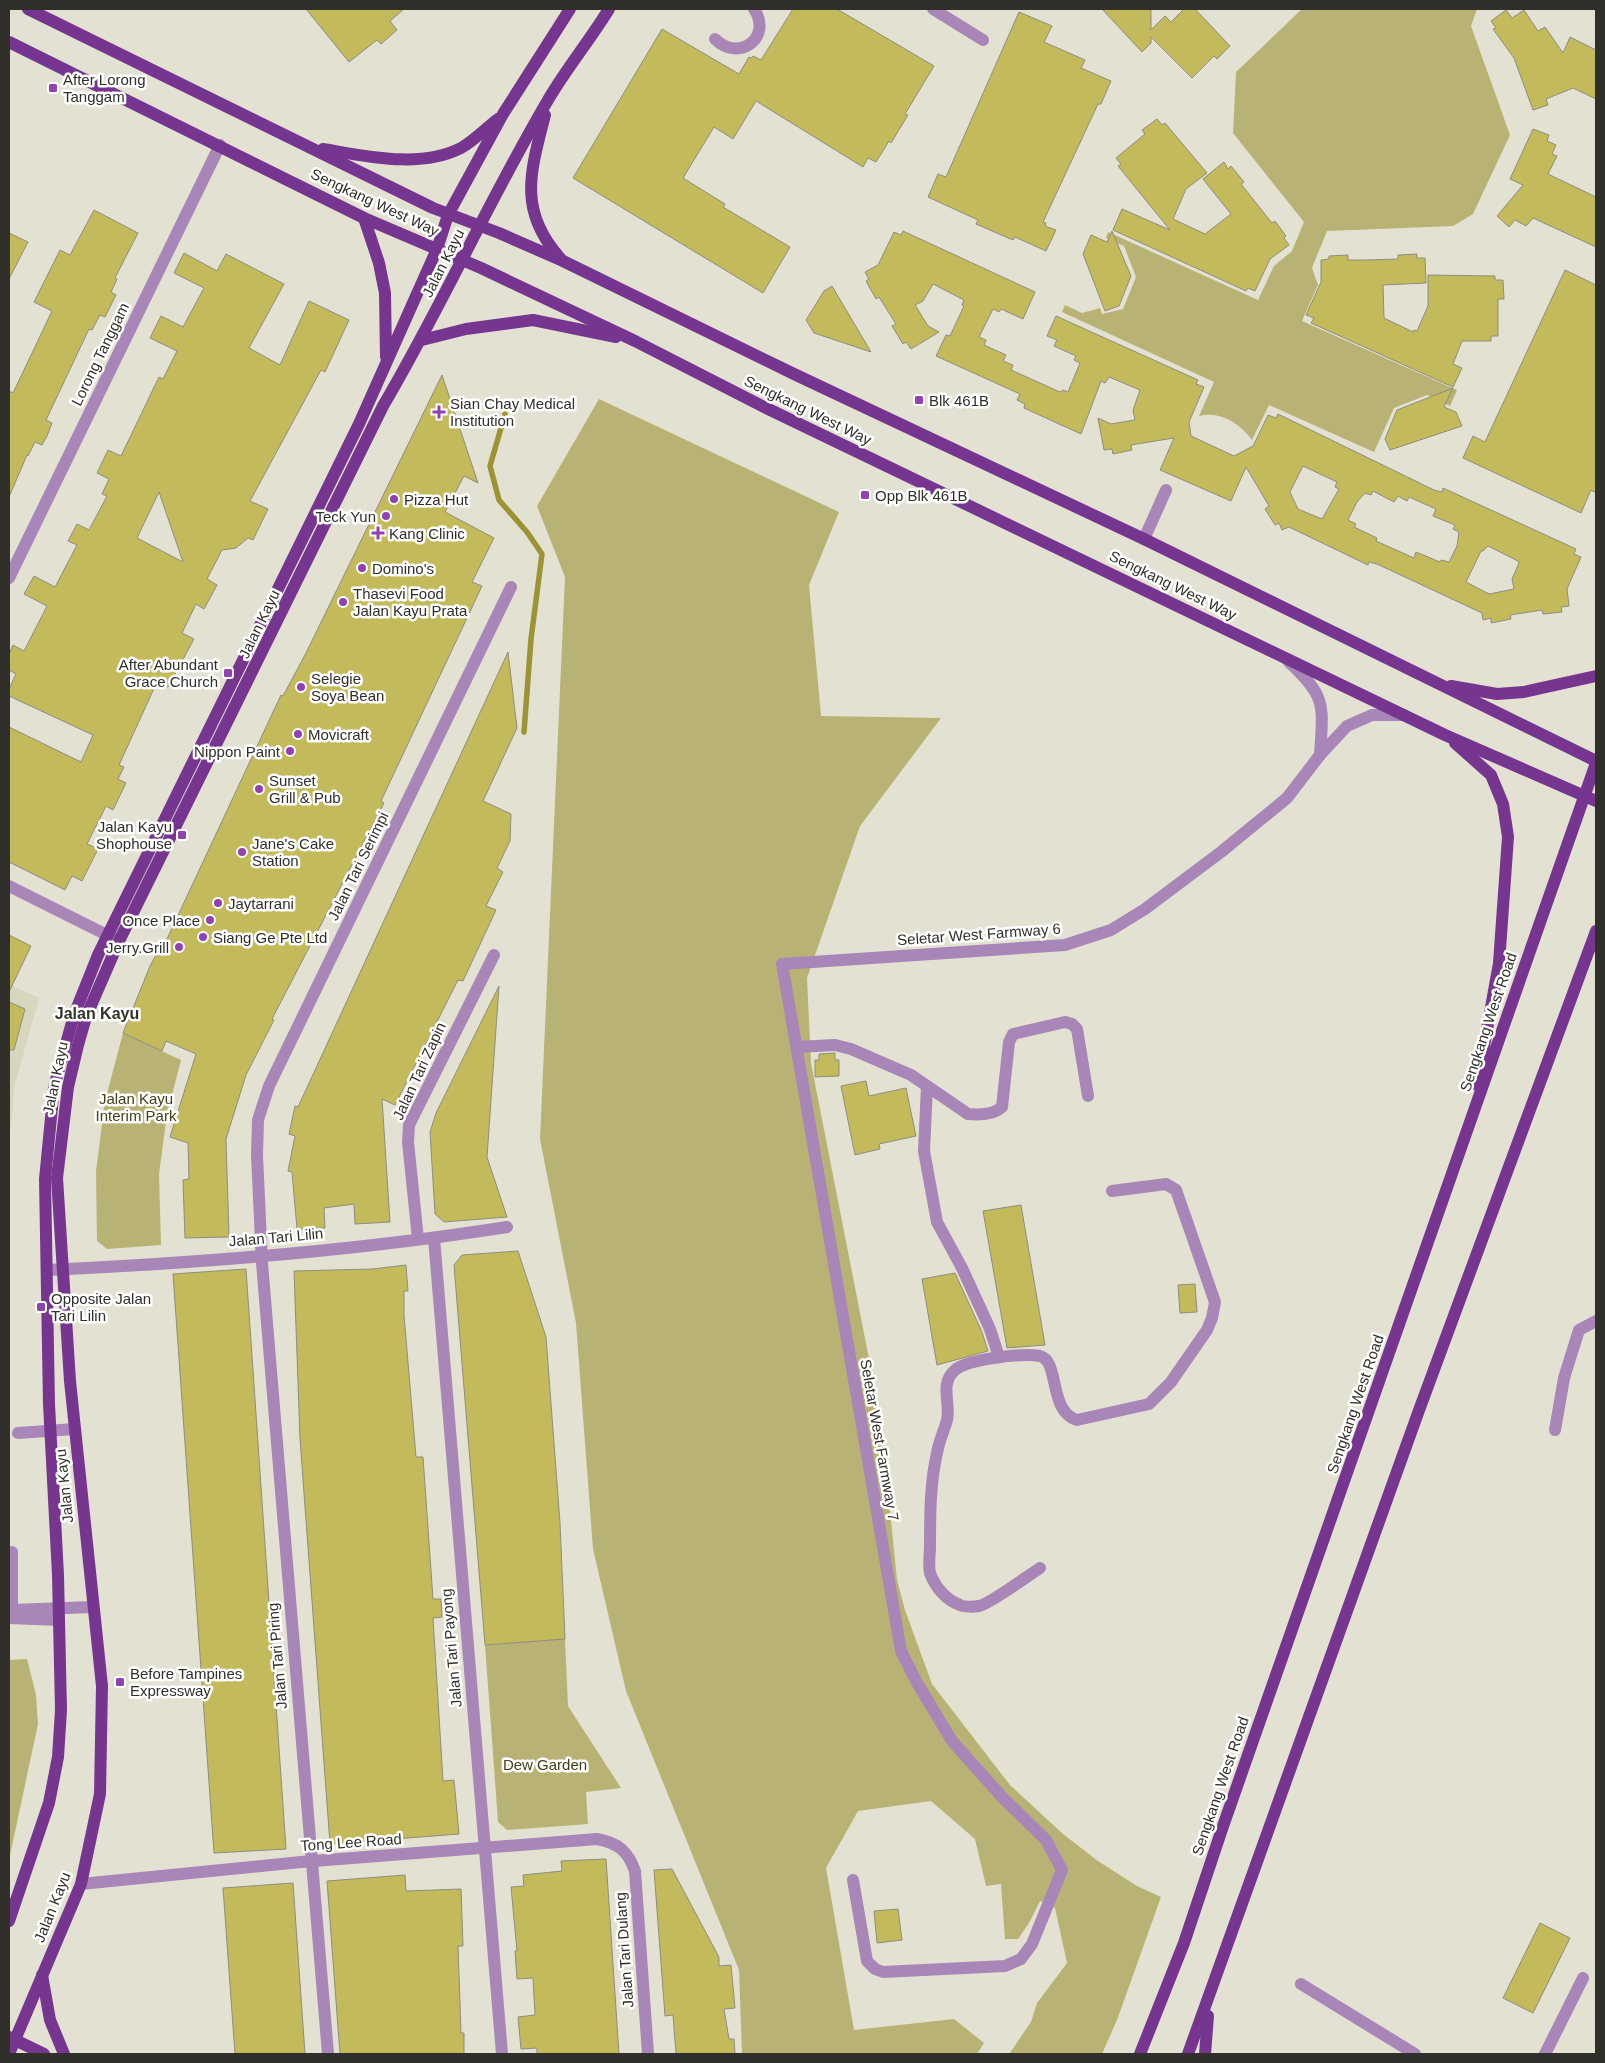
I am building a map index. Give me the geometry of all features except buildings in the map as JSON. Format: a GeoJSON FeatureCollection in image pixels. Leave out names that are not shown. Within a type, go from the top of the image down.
{"type":"FeatureCollection","features":[{"type":"Feature","properties":{"kind":"main road","name":"Sengkang West Way"},"geometry":{"type":"LineString","coordinates":[[28,9],[448,215],[480,226],[563,261],[786,370],[1144,539],[1596,762]]}},
{"type":"Feature","properties":{"kind":"main road","name":"Jalan Kayu"},"geometry":{"type":"LineString","coordinates":[[9,2054],[11,2038],[42,1975],[81,1884],[100,1794],[102,1686],[74,1429],[57,1178],[68,1087],[86,1017],[114,938],[359,424],[437,249],[448,215],[504,114],[570,9]]}},
{"type":"Feature","properties":{"kind":"main road","name":"Jalan Kayu"},"geometry":{"type":"LineString","coordinates":[[9,1921],[49,1803],[58,1757],[61,1710],[50,1431],[45,1180],[54,1087],[74,1015],[384,406],[422,340],[462,260],[549,99],[609,9]]}},
{"type":"Feature","properties":{"kind":"main road","name":"Sengkang West Way"},"geometry":{"type":"LineString","coordinates":[[9,42],[364,218],[462,260],[636,341],[762,406],[1446,735],[1591,799]]}},
{"type":"Feature","properties":{"kind":"main road"},"geometry":{"type":"LineString","coordinates":[[549,99],[533,163],[530,185],[538,228],[563,261]]}},
{"type":"Feature","properties":{"kind":"main road"},"geometry":{"type":"LineString","coordinates":[[310,147],[384,158],[436,158],[462,147],[504,114]]}},
{"type":"Feature","properties":{"kind":"main road"},"geometry":{"type":"LineString","coordinates":[[364,218],[379,263],[385,293],[386,362]]}},
{"type":"Feature","properties":{"kind":"main road"},"geometry":{"type":"LineString","coordinates":[[422,340],[466,329],[533,320],[636,341]]}},
{"type":"Feature","properties":{"kind":"main road"},"geometry":{"type":"LineString","coordinates":[[1436,684],[1497,694],[1524,692],[1596,676]]}},
{"type":"Feature","properties":{"kind":"main road"},"geometry":{"type":"LineString","coordinates":[[1446,735],[1490,775],[1503,804],[1508,837],[1499,963],[1470,1122]]}},
{"type":"Feature","properties":{"kind":"main road","name":"Sengkang West Road"},"geometry":{"type":"LineString","coordinates":[[1140,2054],[1184,1943],[1222,1829],[1470,1122],[1591,799],[1596,762]]}},
{"type":"Feature","properties":{"kind":"main road"},"geometry":{"type":"LineString","coordinates":[[1188,2054],[1209,2003],[1277,1803],[1596,932]]}},
{"type":"Feature","properties":{"kind":"main road"},"geometry":{"type":"LineString","coordinates":[[42,1975],[50,2020],[64,2054]]}},
{"type":"Feature","properties":{"kind":"main road"},"geometry":{"type":"LineString","coordinates":[[1205,2054],[1209,2003]]}},
{"type":"Feature","properties":{"kind":"main road"},"geometry":{"type":"LineString","coordinates":[[11,2038],[44,2054]]}},
{"type":"Feature","properties":{"kind":"street"},"geometry":{"type":"LineString","coordinates":[[715,39],[728,48],[744,48],[751,44],[759,30],[760,22],[754,9]]}},
{"type":"Feature","properties":{"kind":"street"},"geometry":{"type":"LineString","coordinates":[[932,9],[983,40]]}},
{"type":"Feature","properties":{"kind":"street","name":"Lorong Tanggam"},"geometry":{"type":"LineString","coordinates":[[9,578],[220,145]]}},
{"type":"Feature","properties":{"kind":"street"},"geometry":{"type":"LineString","coordinates":[[1144,539],[1166,490]]}},
{"type":"Feature","properties":{"kind":"street","name":"Jalan Tari Serimpi"},"geometry":{"type":"LineString","coordinates":[[261,1256],[257,1155],[258,1120],[269,1086],[512,587]]}},
{"type":"Feature","properties":{"kind":"street"},"geometry":{"type":"LineString","coordinates":[[1284,657],[1310,681],[1319,695],[1322,716],[1320,755]]}},
{"type":"Feature","properties":{"kind":"street","name":"Seletar West Farmway 6"},"geometry":{"type":"LineString","coordinates":[[782,964],[1065,945],[1111,930],[1144,909],[1258,823],[1287,798],[1320,755],[1347,726],[1372,715],[1404,714]]}},
{"type":"Feature","properties":{"kind":"street"},"geometry":{"type":"LineString","coordinates":[[9,886],[114,938]]}},
{"type":"Feature","properties":{"kind":"street","name":"Jalan Tari Zapin"},"geometry":{"type":"LineString","coordinates":[[418,1239],[408,1142],[409,1124],[494,955]]}},
{"type":"Feature","properties":{"kind":"street","name":"Seletar West Farmway 7"},"geometry":{"type":"LineString","coordinates":[[782,964],[901,1650],[916,1681],[952,1741],[1002,1797],[1046,1840],[1062,1870],[1032,1944],[1020,1959],[1005,1966],[884,1972],[874,1969],[867,1962],[854,1880]]}},
{"type":"Feature","properties":{"kind":"street"},"geometry":{"type":"LineString","coordinates":[[796,1047],[843,1046],[911,1075],[968,1114],[998,1111],[1002,1107],[1009,1042],[1013,1034],[1064,1022],[1072,1024],[1077,1029],[1088,1096]]}},
{"type":"Feature","properties":{"kind":"street"},"geometry":{"type":"LineString","coordinates":[[927,1086],[924,1151],[937,1222],[962,1268],[990,1329],[999,1357]]}},
{"type":"Feature","properties":{"kind":"street"},"geometry":{"type":"LineString","coordinates":[[1040,1568],[980,1606],[960,1605],[944,1595],[936,1586],[929,1571],[932,1496],[937,1453],[948,1418],[945,1385],[956,1369],[999,1357],[1038,1356],[1045,1358],[1049,1365],[1060,1405],[1069,1418],[1077,1420],[1149,1404],[1171,1382],[1207,1330],[1212,1318],[1215,1302],[1176,1190],[1166,1184],[1112,1191]]}},
{"type":"Feature","properties":{"kind":"street","name":"Jalan Tari Lilin"},"geometry":{"type":"LineString","coordinates":[[48,1270],[261,1256],[434,1238],[507,1227]]}},
{"type":"Feature","properties":{"kind":"street","name":"Jalan Tari Payong"},"geometry":{"type":"LineString","coordinates":[[434,1238],[502,2054]]}},
{"type":"Feature","properties":{"kind":"street","name":"Jalan Tari Piring"},"geometry":{"type":"LineString","coordinates":[[261,1256],[310,1861],[328,2054]]}},
{"type":"Feature","properties":{"kind":"street"},"geometry":{"type":"LineString","coordinates":[[1556,1430],[1564,1378],[1579,1330],[1596,1321]]}},
{"type":"Feature","properties":{"kind":"street"},"geometry":{"type":"LineString","coordinates":[[18,1433],[74,1429]]}},
{"type":"Feature","properties":{"kind":"street"},"geometry":{"type":"LineString","coordinates":[[12,1552],[10,1615],[58,1614],[93,1607]]}},
{"type":"Feature","properties":{"kind":"street","name":"Tong Lee Road"},"geometry":{"type":"LineString","coordinates":[[81,1884],[310,1861],[597,1839],[611,1842],[622,1848]]}},
{"type":"Feature","properties":{"kind":"street","name":"Jalan Tari Dulang"},"geometry":{"type":"LineString","coordinates":[[622,1848],[630,1857],[635,1871],[648,2054]]}},
{"type":"Feature","properties":{"kind":"street"},"geometry":{"type":"LineString","coordinates":[[1545,2054],[1583,1978]]}},
{"type":"Feature","properties":{"kind":"street"},"geometry":{"type":"LineString","coordinates":[[1301,1984],[1415,2054]]}},
{"type":"Feature","properties":{"kind":"shaded area"},"geometry":{"type":"Polygon","coordinates":[[[9,984],[39,998],[15,1084],[9,1144],[9,984]]]}},
{"type":"Feature","properties":{"kind":"green space"},"geometry":{"type":"Polygon","coordinates":[[[1302,9],[1477,9],[1471,26],[1510,135],[1473,214],[1453,226],[1327,231],[1312,268],[1318,285],[1302,321],[1457,390],[1450,406],[1427,395],[1394,408],[1374,452],[1269,405],[1252,440],[1241,428],[1229,420],[1215,415],[1199,416],[1214,382],[1062,312],[1065,305],[1082,313],[1100,308],[1102,314],[1123,309],[1136,277],[1124,246],[1106,238],[1108,232],[1258,300],[1274,266],[1292,251],[1304,222],[1233,133],[1236,72],[1302,9]]]}},
{"type":"Feature","properties":{"kind":"green space"},"geometry":{"type":"Polygon","coordinates":[[[599,399],[839,512],[809,585],[821,716],[941,718],[860,826],[807,978],[811,1063],[871,1369],[883,1441],[897,1580],[905,1610],[932,1684],[1010,1785],[1063,1834],[1098,1861],[1137,1886],[1161,1897],[1117,2020],[1102,2054],[1009,2054],[1031,2022],[1037,2003],[1067,1963],[1055,1908],[1040,1901],[1029,1923],[1018,1939],[1005,1939],[1001,1884],[986,1886],[975,1839],[931,1801],[858,1811],[826,1868],[854,2030],[954,2019],[984,2043],[977,2054],[742,2054],[739,1970],[626,1691],[593,1549],[576,1323],[540,1139],[565,577],[537,506],[599,399]]]}},
{"type":"Feature","properties":{"kind":"green space","name":"Jalan Kayu Interim Park"},"geometry":{"type":"Polygon","coordinates":[[[123,1033],[181,1060],[167,1114],[159,1174],[161,1245],[107,1249],[97,1241],[96,1171],[105,1101],[123,1033]]]}},
{"type":"Feature","properties":{"kind":"green space","name":"Dew Garden"},"geometry":{"type":"Polygon","coordinates":[[[565,1639],[568,1706],[621,1788],[586,1792],[588,1824],[507,1830],[498,1822],[485,1645],[565,1639]]]}},
{"type":"Feature","properties":{"kind":"green space"},"geometry":{"type":"Polygon","coordinates":[[[27,1659],[36,1695],[38,1724],[9,1860],[9,1660],[27,1659]]]}},
{"type":"Feature","properties":{"kind":"waterway"},"geometry":{"type":"LineString","coordinates":[[505,414],[490,466],[499,500],[527,532],[542,554],[531,639],[524,732]]}},
{"type":"Feature","properties":{"kind":"place","name":"After Lorong Tanggam"},"geometry":{"type":"Point","coordinates":[53,88]}},
{"type":"Feature","properties":{"kind":"place","name":"Blk 461B"},"geometry":{"type":"Point","coordinates":[919,400]}},
{"type":"Feature","properties":{"kind":"place","name":"Sian Chay Medical Institution"},"geometry":{"type":"Point","coordinates":[439,412]}},
{"type":"Feature","properties":{"kind":"place","name":"Opp Blk 461B"},"geometry":{"type":"Point","coordinates":[865,495]}},
{"type":"Feature","properties":{"kind":"place","name":"Pizza Hut"},"geometry":{"type":"Point","coordinates":[394,499]}},
{"type":"Feature","properties":{"kind":"place","name":"Teck Yun"},"geometry":{"type":"Point","coordinates":[386,516]}},
{"type":"Feature","properties":{"kind":"place","name":"Kang Clinic"},"geometry":{"type":"Point","coordinates":[378,533]}},
{"type":"Feature","properties":{"kind":"place","name":"Domino's"},"geometry":{"type":"Point","coordinates":[362,568]}},
{"type":"Feature","properties":{"kind":"place","name":"Thasevi Food Jalan Kayu Prata"},"geometry":{"type":"Point","coordinates":[343,602]}},
{"type":"Feature","properties":{"kind":"place","name":"After Abundant Grace Church"},"geometry":{"type":"Point","coordinates":[228,673]}},
{"type":"Feature","properties":{"kind":"place","name":"Selegie Soya Bean"},"geometry":{"type":"Point","coordinates":[301,687]}},
{"type":"Feature","properties":{"kind":"place","name":"Movicraft"},"geometry":{"type":"Point","coordinates":[298,734]}},
{"type":"Feature","properties":{"kind":"place","name":"Nippon Paint"},"geometry":{"type":"Point","coordinates":[290,751]}},
{"type":"Feature","properties":{"kind":"place","name":"Sunset Grill & Pub"},"geometry":{"type":"Point","coordinates":[259,789]}},
{"type":"Feature","properties":{"kind":"place","name":"Jalan Kayu Shophouse"},"geometry":{"type":"Point","coordinates":[182,835]}},
{"type":"Feature","properties":{"kind":"place","name":"Jane's Cake Station"},"geometry":{"type":"Point","coordinates":[242,852]}},
{"type":"Feature","properties":{"kind":"place","name":"Jaytarrani"},"geometry":{"type":"Point","coordinates":[218,903]}},
{"type":"Feature","properties":{"kind":"place","name":"Once Place"},"geometry":{"type":"Point","coordinates":[210,920]}},
{"type":"Feature","properties":{"kind":"place","name":"Siang Ge Pte Ltd"},"geometry":{"type":"Point","coordinates":[203,937]}},
{"type":"Feature","properties":{"kind":"place","name":"Jerry.Grill"},"geometry":{"type":"Point","coordinates":[179,947]}},
{"type":"Feature","properties":{"kind":"place","name":"Opposite Jalan Tari Lilin"},"geometry":{"type":"Point","coordinates":[41,1307]}},
{"type":"Feature","properties":{"kind":"place","name":"Before Tampines Expressway"},"geometry":{"type":"Point","coordinates":[120,1682]}},
{"type":"Feature","properties":{"kind":"district","name":"Jalan Kayu"},"geometry":{"type":"Point","coordinates":[97,1013]}}]}
